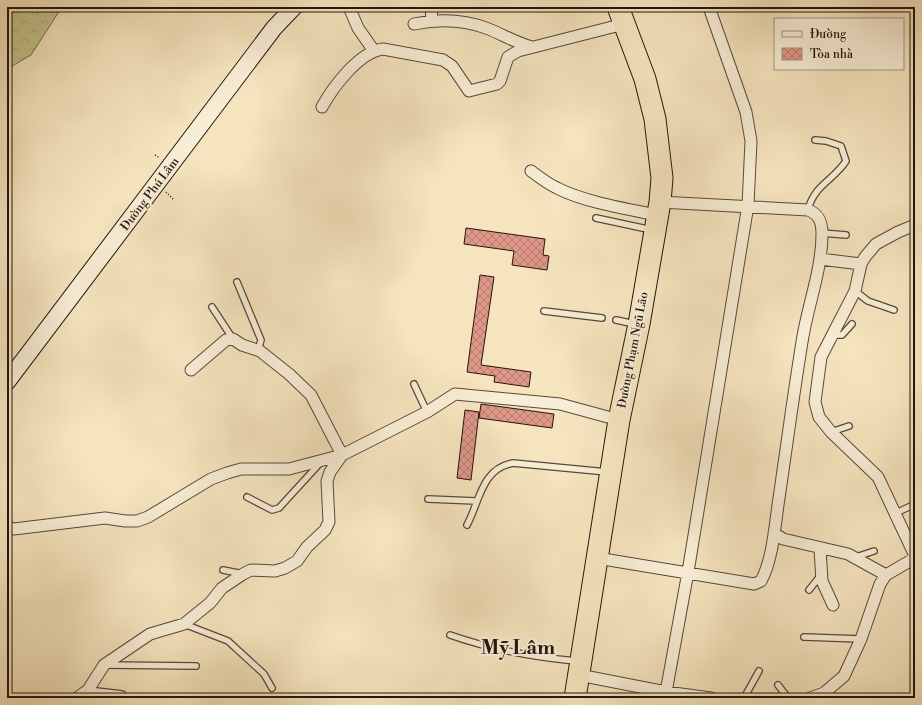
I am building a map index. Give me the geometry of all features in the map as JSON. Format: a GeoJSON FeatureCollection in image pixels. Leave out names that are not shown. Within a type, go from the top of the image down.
{"type":"FeatureCollection","features":[{"type":"Feature","properties":{"kind":"highway","name":"Đường Phạm Ngũ Lão"},"geometry":{"type":"LineString","coordinates":[[575,698],[612,472],[619,420],[639,324],[662,178],[655,119],[645,79],[621,15]]}},
{"type":"Feature","properties":{"kind":"main road","name":"Đường Phú Lâm"},"geometry":{"type":"LineString","coordinates":[[7,382],[274,28],[294,7]]}},
{"type":"Feature","properties":{"kind":"street"},"geometry":{"type":"LineString","coordinates":[[348,7],[358,28],[374,51]]}},
{"type":"Feature","properties":{"kind":"street"},"geometry":{"type":"LineString","coordinates":[[431,7],[432,21]]}},
{"type":"Feature","properties":{"kind":"street"},"geometry":{"type":"LineString","coordinates":[[666,692],[688,572],[748,205],[751,141],[746,112],[708,7]]}},
{"type":"Feature","properties":{"kind":"street"},"geometry":{"type":"LineString","coordinates":[[322,107],[343,76],[374,51],[383,50],[443,60],[452,66],[469,92],[497,84],[502,77],[508,57],[518,51],[621,15]]}},
{"type":"Feature","properties":{"kind":"street"},"geometry":{"type":"LineString","coordinates":[[414,24],[432,21],[460,21],[486,28],[518,43],[532,47]]}},
{"type":"Feature","properties":{"kind":"street"},"geometry":{"type":"LineString","coordinates":[[531,171],[556,188],[570,194],[657,216],[748,205],[808,210],[815,213],[820,218],[822,233],[820,259],[803,335],[774,533],[765,575],[761,581],[754,584],[597,558]]}},
{"type":"Feature","properties":{"kind":"street"},"geometry":{"type":"LineString","coordinates":[[810,698],[822,695],[844,676],[861,639],[880,584],[886,575],[915,557],[896,513],[878,477],[831,432],[819,417],[815,402],[821,357],[855,290],[861,264],[876,244],[915,225]]}},
{"type":"Feature","properties":{"kind":"street"},"geometry":{"type":"LineString","coordinates":[[820,259],[861,264]]}},
{"type":"Feature","properties":{"kind":"street"},"geometry":{"type":"LineString","coordinates":[[191,370],[226,340],[233,339],[242,345],[256,349],[289,374],[311,395],[342,455]]}},
{"type":"Feature","properties":{"kind":"street"},"geometry":{"type":"LineString","coordinates":[[7,527],[14,529],[105,518],[137,521],[148,517],[211,479],[227,473],[241,469],[289,470],[342,455],[427,412],[455,394],[560,404],[619,420]]}},
{"type":"Feature","properties":{"kind":"street"},"geometry":{"type":"LineString","coordinates":[[77,698],[88,690],[104,665],[150,634],[184,624],[210,603],[222,588],[243,574],[251,570],[275,571],[285,568],[297,561],[307,547],[325,530],[329,522],[327,481],[330,472],[342,455]]}},
{"type":"Feature","properties":{"kind":"street"},"geometry":{"type":"LineString","coordinates":[[774,533],[783,539],[856,557],[886,575]]}},
{"type":"Feature","properties":{"kind":"street"},"geometry":{"type":"LineString","coordinates":[[820,549],[821,575],[833,605]]}},
{"type":"Feature","properties":{"kind":"street"},"geometry":{"type":"LineString","coordinates":[[580,668],[666,692],[711,698]]}},
{"type":"Feature","properties":{"kind":"lane"},"geometry":{"type":"LineString","coordinates":[[808,210],[811,199],[817,190],[839,170],[846,161],[841,146],[826,140],[815,140]]}},
{"type":"Feature","properties":{"kind":"lane"},"geometry":{"type":"LineString","coordinates":[[596,218],[657,216]]}},
{"type":"Feature","properties":{"kind":"lane"},"geometry":{"type":"LineString","coordinates":[[822,233],[846,235]]}},
{"type":"Feature","properties":{"kind":"lane"},"geometry":{"type":"LineString","coordinates":[[237,282],[261,340],[259,347],[256,349]]}},
{"type":"Feature","properties":{"kind":"lane"},"geometry":{"type":"LineString","coordinates":[[855,290],[868,301],[894,310]]}},
{"type":"Feature","properties":{"kind":"lane"},"geometry":{"type":"LineString","coordinates":[[212,308],[233,339]]}},
{"type":"Feature","properties":{"kind":"lane"},"geometry":{"type":"LineString","coordinates":[[544,311],[602,318]]}},
{"type":"Feature","properties":{"kind":"lane"},"geometry":{"type":"LineString","coordinates":[[616,320],[639,324]]}},
{"type":"Feature","properties":{"kind":"lane"},"geometry":{"type":"LineString","coordinates":[[833,335],[842,334],[852,324]]}},
{"type":"Feature","properties":{"kind":"lane"},"geometry":{"type":"LineString","coordinates":[[414,384],[427,412]]}},
{"type":"Feature","properties":{"kind":"lane"},"geometry":{"type":"LineString","coordinates":[[831,432],[849,426]]}},
{"type":"Feature","properties":{"kind":"lane"},"geometry":{"type":"LineString","coordinates":[[247,497],[272,510],[279,508],[322,460]]}},
{"type":"Feature","properties":{"kind":"lane"},"geometry":{"type":"LineString","coordinates":[[467,525],[476,501],[492,473],[501,465],[513,463],[612,472]]}},
{"type":"Feature","properties":{"kind":"lane"},"geometry":{"type":"LineString","coordinates":[[428,499],[476,501]]}},
{"type":"Feature","properties":{"kind":"lane"},"geometry":{"type":"LineString","coordinates":[[896,513],[913,505]]}},
{"type":"Feature","properties":{"kind":"lane"},"geometry":{"type":"LineString","coordinates":[[856,557],[874,551]]}},
{"type":"Feature","properties":{"kind":"lane"},"geometry":{"type":"LineString","coordinates":[[223,570],[243,574]]}},
{"type":"Feature","properties":{"kind":"lane"},"geometry":{"type":"LineString","coordinates":[[809,590],[821,575]]}},
{"type":"Feature","properties":{"kind":"lane"},"geometry":{"type":"LineString","coordinates":[[184,624],[228,641],[264,674],[272,688]]}},
{"type":"Feature","properties":{"kind":"lane"},"geometry":{"type":"LineString","coordinates":[[450,636],[483,647],[580,668]]}},
{"type":"Feature","properties":{"kind":"lane"},"geometry":{"type":"LineString","coordinates":[[804,637],[861,639]]}},
{"type":"Feature","properties":{"kind":"lane"},"geometry":{"type":"LineString","coordinates":[[104,665],[150,667],[196,666]]}},
{"type":"Feature","properties":{"kind":"lane"},"geometry":{"type":"LineString","coordinates":[[744,698],[759,672]]}},
{"type":"Feature","properties":{"kind":"lane"},"geometry":{"type":"LineString","coordinates":[[778,685],[788,698]]}},
{"type":"Feature","properties":{"kind":"lane"},"geometry":{"type":"LineString","coordinates":[[88,690],[122,694]]}},
{"type":"Feature","properties":{"kind":"green space"},"geometry":{"type":"Polygon","coordinates":[[[7,7],[60,7],[60,10],[31,55],[7,69],[7,7]]]}},
{"type":"Feature","properties":{"kind":"building"},"geometry":{"type":"Polygon","coordinates":[[[466,228],[545,239],[543,255],[549,256],[547,270],[512,265],[514,251],[464,244],[466,228]]]}},
{"type":"Feature","properties":{"kind":"building"},"geometry":{"type":"Polygon","coordinates":[[[480,275],[494,277],[481,365],[531,372],[529,387],[494,382],[495,376],[467,372],[480,275]]]}},
{"type":"Feature","properties":{"kind":"building"},"geometry":{"type":"Polygon","coordinates":[[[481,404],[554,414],[552,428],[479,418],[481,404]]]}},
{"type":"Feature","properties":{"kind":"building"},"geometry":{"type":"Polygon","coordinates":[[[465,410],[479,412],[471,480],[457,478],[465,410]]]}},
{"type":"Feature","properties":{"kind":"district","name":"Mỹ Lâm"},"geometry":{"type":"Point","coordinates":[518,648]}}]}
